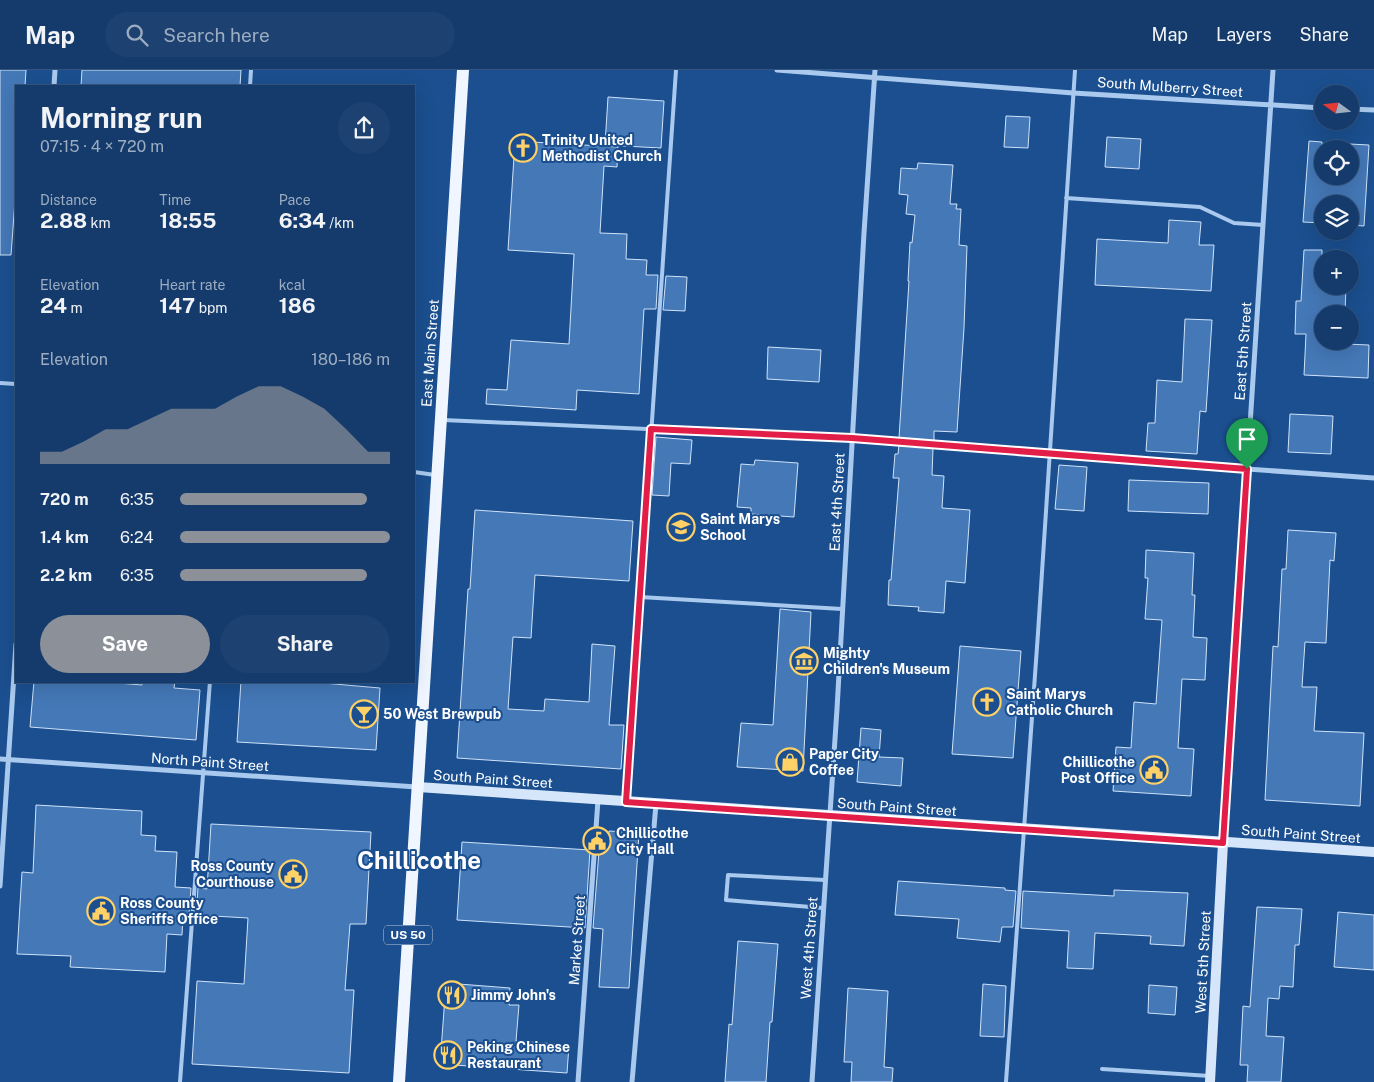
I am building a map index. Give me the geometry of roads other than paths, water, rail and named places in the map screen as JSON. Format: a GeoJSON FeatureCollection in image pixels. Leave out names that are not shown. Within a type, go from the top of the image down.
{"type":"FeatureCollection","features":[{"type":"Feature","properties":{"kind":"main road","name":"East Main Street"},"geometry":{"type":"LineString","coordinates":[[418,787],[463,70]]}},
{"type":"Feature","properties":{"kind":"main road","name":"South Paint Street"},"geometry":{"type":"LineString","coordinates":[[418,787],[1374,852]]}},
{"type":"Feature","properties":{"kind":"main road","name":"US 50"},"geometry":{"type":"LineString","coordinates":[[399,1082],[418,787]]}},
{"type":"Feature","properties":{"kind":"main road","name":"West 5th Street"},"geometry":{"type":"LineString","coordinates":[[1210,1079],[1223,843]]}},
{"type":"Feature","properties":{"kind":"street"},"geometry":{"type":"LineString","coordinates":[[54,85],[55,70]]}},
{"type":"Feature","properties":{"kind":"street","name":"South Mulberry Street"},"geometry":{"type":"LineString","coordinates":[[777,70],[1074,93],[1314,108]]}},
{"type":"Feature","properties":{"kind":"street","name":"East 4th Street"},"geometry":{"type":"LineString","coordinates":[[830,816],[875,70]]}},
{"type":"Feature","properties":{"kind":"street","name":"East 5th Street"},"geometry":{"type":"LineString","coordinates":[[1223,843],[1273,70]]}},
{"type":"Feature","properties":{"kind":"street"},"geometry":{"type":"LineString","coordinates":[[1359,109],[1374,110]]}},
{"type":"Feature","properties":{"kind":"street"},"geometry":{"type":"LineString","coordinates":[[1247,469],[1374,478]]}},
{"type":"Feature","properties":{"kind":"street"},"geometry":{"type":"LineString","coordinates":[[0,886],[15,658]]}},
{"type":"Feature","properties":{"kind":"street","name":"North Paint Street"},"geometry":{"type":"LineString","coordinates":[[0,759],[418,787]]}},
{"type":"Feature","properties":{"kind":"street","name":"Market Street"},"geometry":{"type":"LineString","coordinates":[[578,1082],[598,800]]}},
{"type":"Feature","properties":{"kind":"street"},"geometry":{"type":"LineString","coordinates":[[632,1082],[656,804]]}},
{"type":"Feature","properties":{"kind":"street","name":"West 4th Street"},"geometry":{"type":"LineString","coordinates":[[812,1082],[830,816]]}},
{"type":"Feature","properties":{"kind":"lane"},"geometry":{"type":"LineString","coordinates":[[250,85],[251,70]]}},
{"type":"Feature","properties":{"kind":"lane"},"geometry":{"type":"LineString","coordinates":[[626,802],[676,70]]}},
{"type":"Feature","properties":{"kind":"lane"},"geometry":{"type":"LineString","coordinates":[[1006,1082],[1075,70]]}},
{"type":"Feature","properties":{"kind":"lane"},"geometry":{"type":"LineString","coordinates":[[1066,198],[1200,207],[1234,223],[1263,225]]}},
{"type":"Feature","properties":{"kind":"lane"},"geometry":{"type":"LineString","coordinates":[[0,383],[15,384]]}},
{"type":"Feature","properties":{"kind":"lane"},"geometry":{"type":"LineString","coordinates":[[441,420],[852,438],[1247,469]]}},
{"type":"Feature","properties":{"kind":"lane"},"geometry":{"type":"LineString","coordinates":[[415,472],[438,476]]}},
{"type":"Feature","properties":{"kind":"lane"},"geometry":{"type":"LineString","coordinates":[[640,597],[842,609]]}},
{"type":"Feature","properties":{"kind":"lane"},"geometry":{"type":"LineString","coordinates":[[180,1082],[210,683]]}},
{"type":"Feature","properties":{"kind":"lane"},"geometry":{"type":"LineString","coordinates":[[823,908],[726,900],[728,875],[825,880]]}},
{"type":"Feature","properties":{"kind":"lane"},"geometry":{"type":"LineString","coordinates":[[1102,1068],[1210,1079]]}},
{"type":"Feature","properties":{"kind":"place","name":"Trinity United Methodist Church"},"geometry":{"type":"Point","coordinates":[523,148]}},
{"type":"Feature","properties":{"kind":"place","name":"Saint Marys School"},"geometry":{"type":"Point","coordinates":[681,527]}},
{"type":"Feature","properties":{"kind":"place","name":"Mighty Children's Museum"},"geometry":{"type":"Point","coordinates":[804,661]}},
{"type":"Feature","properties":{"kind":"place","name":"Saint Marys Catholic Church"},"geometry":{"type":"Point","coordinates":[987,702]}},
{"type":"Feature","properties":{"kind":"place","name":"50 West Brewpub"},"geometry":{"type":"Point","coordinates":[364,714]}},
{"type":"Feature","properties":{"kind":"place","name":"Paper City Coffee"},"geometry":{"type":"Point","coordinates":[790,762]}},
{"type":"Feature","properties":{"kind":"place","name":"Chillicothe Post Office"},"geometry":{"type":"Point","coordinates":[1154,770]}},
{"type":"Feature","properties":{"kind":"place","name":"Chillicothe City Hall"},"geometry":{"type":"Point","coordinates":[597,841]}},
{"type":"Feature","properties":{"kind":"place","name":"Ross County Courthouse"},"geometry":{"type":"Point","coordinates":[293,874]}},
{"type":"Feature","properties":{"kind":"place","name":"Ross County Sheriffs Office"},"geometry":{"type":"Point","coordinates":[101,911]}},
{"type":"Feature","properties":{"kind":"place","name":"Jimmy John's"},"geometry":{"type":"Point","coordinates":[452,995]}},
{"type":"Feature","properties":{"kind":"place","name":"Peking Chinese Restaurant"},"geometry":{"type":"Point","coordinates":[448,1055]}},
{"type":"Feature","properties":{"kind":"district","name":"Chillicothe"},"geometry":{"type":"Point","coordinates":[419,860]}}]}
